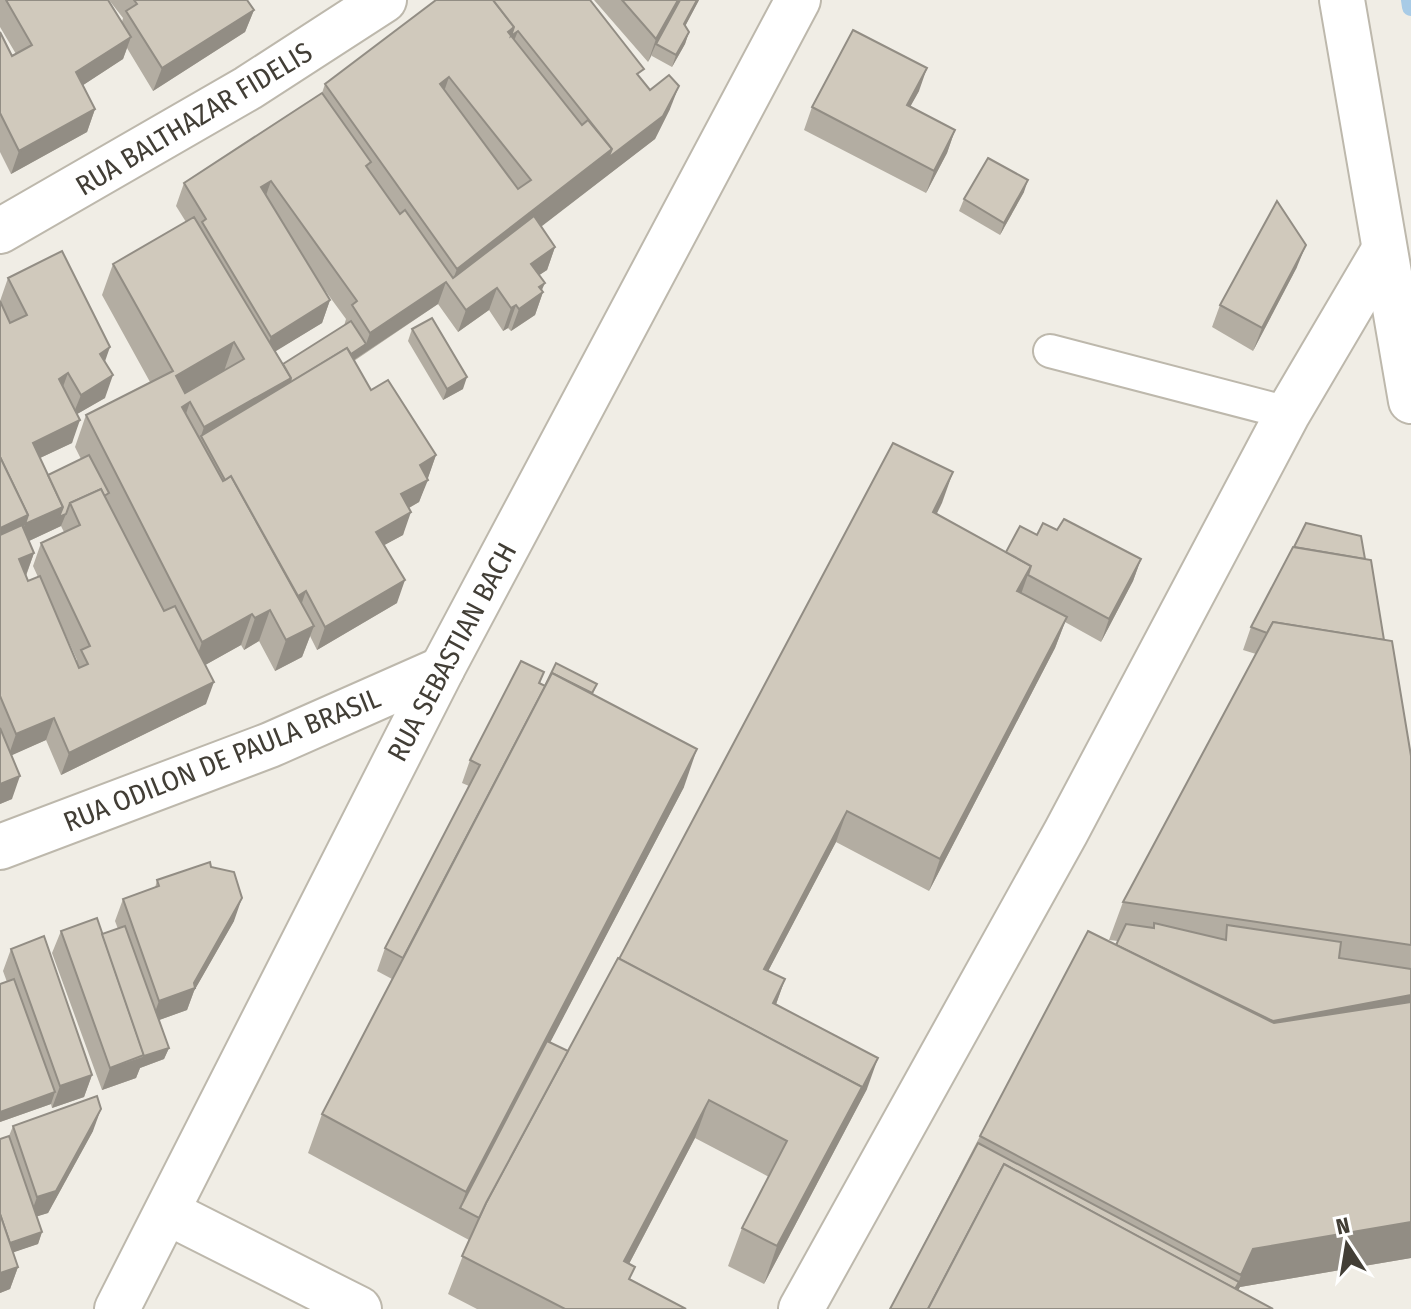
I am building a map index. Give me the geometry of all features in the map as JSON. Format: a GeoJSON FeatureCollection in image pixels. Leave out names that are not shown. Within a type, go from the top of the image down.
{"type":"FeatureCollection","features":[{"type":"Feature","properties":{"kind":"street","name":"RUA BALTHAZAR FIDELIS"},"geometry":{"type":"LineString","coordinates":[[0,231],[248,88],[384,0]]}},
{"type":"Feature","properties":{"kind":"street","name":"RUA SEBASTIAN BACH"},"geometry":{"type":"LineString","coordinates":[[117,1309],[442,669],[798,0]]}},
{"type":"Feature","properties":{"kind":"street"},"geometry":{"type":"LineString","coordinates":[[1342,0],[1411,401]]}},
{"type":"Feature","properties":{"kind":"street"},"geometry":{"type":"LineString","coordinates":[[801,1309],[1066,832],[1288,413],[1384,250]]}},
{"type":"Feature","properties":{"kind":"street","name":"RUA ODILON DE PAULA BRASIL"},"geometry":{"type":"LineString","coordinates":[[0,847],[270,745],[442,669]]}},
{"type":"Feature","properties":{"kind":"street"},"geometry":{"type":"LineString","coordinates":[[167,1212],[359,1309]]}},
{"type":"Feature","properties":{"kind":"lane"},"geometry":{"type":"LineString","coordinates":[[1050,351],[1288,413]]}},
{"type":"Feature","properties":{"kind":"building"},"geometry":{"type":"Polygon","coordinates":[[[6,0],[108,0],[131,37],[76,72],[95,109],[19,151],[0,113],[0,32],[12,56],[32,45],[6,0]]]}},
{"type":"Feature","properties":{"kind":"building"},"geometry":{"type":"Polygon","coordinates":[[[134,0],[247,0],[254,10],[162,68],[126,11],[137,4],[134,0]]]}},
{"type":"Feature","properties":{"kind":"building"},"geometry":{"type":"Polygon","coordinates":[[[436,0],[493,0],[514,27],[508,32],[582,125],[588,120],[612,149],[457,269],[325,84],[436,0]],[[449,77],[440,84],[518,189],[531,180],[449,77]]]}},
{"type":"Feature","properties":{"kind":"building"},"geometry":{"type":"Polygon","coordinates":[[[493,0],[590,0],[644,69],[637,74],[650,90],[669,75],[679,86],[663,116],[608,158],[612,149],[518,31],[511,36],[514,27],[493,0]]]}},
{"type":"Feature","properties":{"kind":"building"},"geometry":{"type":"Polygon","coordinates":[[[622,0],[678,0],[656,39],[622,0]]]}},
{"type":"Feature","properties":{"kind":"building"},"geometry":{"type":"Polygon","coordinates":[[[680,0],[697,0],[684,24],[689,32],[676,55],[656,44],[680,0]]]}},
{"type":"Feature","properties":{"kind":"building"},"geometry":{"type":"Polygon","coordinates":[[[853,30],[927,68],[907,105],[955,130],[934,171],[812,107],[853,30]]]}},
{"type":"Feature","properties":{"kind":"building"},"geometry":{"type":"Polygon","coordinates":[[[322,93],[371,162],[366,166],[400,214],[405,210],[453,278],[534,216],[555,247],[531,264],[545,283],[539,287],[543,292],[519,309],[516,305],[511,308],[497,288],[466,310],[446,282],[370,333],[352,305],[357,301],[271,181],[261,187],[330,300],[271,337],[202,222],[206,219],[184,183],[322,93]]]}},
{"type":"Feature","properties":{"kind":"building"},"geometry":{"type":"Polygon","coordinates":[[[988,158],[1028,180],[1004,223],[964,199],[988,158]]]}},
{"type":"Feature","properties":{"kind":"building"},"geometry":{"type":"Polygon","coordinates":[[[1277,201],[1306,245],[1262,328],[1220,305],[1277,201]]]}},
{"type":"Feature","properties":{"kind":"building"},"geometry":{"type":"Polygon","coordinates":[[[194,217],[291,378],[204,427],[190,402],[182,407],[223,481],[231,476],[314,626],[286,640],[270,610],[255,618],[252,614],[202,642],[86,415],[173,371],[113,264],[194,217]],[[234,342],[176,376],[185,393],[244,359],[234,342]]]}},
{"type":"Feature","properties":{"kind":"building"},"geometry":{"type":"Polygon","coordinates":[[[62,251],[110,347],[100,354],[113,375],[81,395],[68,373],[59,379],[80,420],[33,443],[63,507],[25,524],[28,515],[0,457],[0,301],[10,323],[27,315],[8,278],[62,251]]]}},
{"type":"Feature","properties":{"kind":"building"},"geometry":{"type":"Polygon","coordinates":[[[432,318],[467,377],[447,389],[412,329],[432,318]]]}},
{"type":"Feature","properties":{"kind":"building"},"geometry":{"type":"Polygon","coordinates":[[[351,321],[366,344],[351,354],[347,348],[290,383],[291,378],[283,364],[351,321]]]}},
{"type":"Feature","properties":{"kind":"building"},"geometry":{"type":"Polygon","coordinates":[[[347,348],[371,390],[388,380],[436,455],[420,465],[428,480],[401,494],[411,512],[376,532],[405,580],[325,627],[306,591],[298,596],[231,476],[225,480],[201,436],[347,348]]]}},
{"type":"Feature","properties":{"kind":"building"},"geometry":{"type":"Polygon","coordinates":[[[893,443],[953,472],[933,512],[1031,566],[1017,591],[1067,617],[940,859],[847,811],[764,969],[785,979],[773,1003],[878,1058],[859,1094],[862,1087],[619,959],[893,443]]]}},
{"type":"Feature","properties":{"kind":"building"},"geometry":{"type":"Polygon","coordinates":[[[89,455],[109,493],[104,496],[101,489],[70,503],[66,514],[59,517],[63,507],[48,475],[89,455]]]}},
{"type":"Feature","properties":{"kind":"building"},"geometry":{"type":"Polygon","coordinates":[[[0,457],[28,515],[0,528],[0,457]]]}},
{"type":"Feature","properties":{"kind":"building"},"geometry":{"type":"Polygon","coordinates":[[[101,489],[164,611],[175,606],[214,682],[69,753],[54,718],[16,734],[0,696],[0,535],[22,525],[34,553],[19,559],[28,581],[40,576],[79,668],[88,664],[81,650],[90,646],[41,543],[80,525],[70,503],[101,489]]]}},
{"type":"Feature","properties":{"kind":"building"},"geometry":{"type":"Polygon","coordinates":[[[1064,519],[1141,559],[1109,619],[1028,575],[1031,566],[1006,552],[1020,526],[1037,535],[1043,523],[1057,530],[1064,519]]]}},
{"type":"Feature","properties":{"kind":"building"},"geometry":{"type":"Polygon","coordinates":[[[1306,523],[1361,536],[1365,559],[1294,547],[1306,523]]]}},
{"type":"Feature","properties":{"kind":"building"},"geometry":{"type":"Polygon","coordinates":[[[1293,547],[1371,560],[1384,640],[1273,622],[1267,633],[1251,627],[1293,547]]]}},
{"type":"Feature","properties":{"kind":"building"},"geometry":{"type":"Polygon","coordinates":[[[1273,622],[1392,641],[1411,756],[1411,945],[1123,902],[1273,622]]]}},
{"type":"Feature","properties":{"kind":"building"},"geometry":{"type":"Polygon","coordinates":[[[521,661],[544,672],[539,683],[545,686],[556,663],[597,684],[592,693],[552,673],[403,958],[385,948],[480,765],[470,760],[521,661]]]}},
{"type":"Feature","properties":{"kind":"building"},"geometry":{"type":"Polygon","coordinates":[[[552,673],[697,749],[466,1192],[322,1114],[552,673]]]}},
{"type":"Feature","properties":{"kind":"building"},"geometry":{"type":"Polygon","coordinates":[[[0,728],[20,776],[0,784],[0,728]]]}},
{"type":"Feature","properties":{"kind":"building"},"geometry":{"type":"Polygon","coordinates":[[[210,862],[211,867],[234,872],[242,898],[194,983],[195,988],[159,1001],[123,899],[159,886],[157,880],[210,862]]]}},
{"type":"Feature","properties":{"kind":"building"},"geometry":{"type":"Polygon","coordinates":[[[97,918],[144,1055],[110,1068],[61,931],[97,918]]]}},
{"type":"Feature","properties":{"kind":"building"},"geometry":{"type":"Polygon","coordinates":[[[1154,923],[1226,940],[1227,925],[1341,942],[1339,958],[1411,969],[1411,995],[1273,1021],[1116,945],[1126,924],[1154,928],[1154,923]]]}},
{"type":"Feature","properties":{"kind":"building"},"geometry":{"type":"Polygon","coordinates":[[[125,926],[169,1048],[144,1056],[102,934],[125,926]]]}},
{"type":"Feature","properties":{"kind":"building"},"geometry":{"type":"Polygon","coordinates":[[[1088,931],[1274,1023],[1411,1002],[1411,1222],[1253,1249],[1241,1275],[980,1136],[1088,931]]]}},
{"type":"Feature","properties":{"kind":"building"},"geometry":{"type":"Polygon","coordinates":[[[44,936],[92,1075],[60,1086],[11,949],[44,936]]]}},
{"type":"Feature","properties":{"kind":"building"},"geometry":{"type":"Polygon","coordinates":[[[618,958],[862,1087],[777,1246],[742,1228],[787,1141],[709,1100],[624,1261],[635,1267],[629,1279],[686,1309],[565,1309],[462,1256],[486,1203],[618,958]]]}},
{"type":"Feature","properties":{"kind":"building"},"geometry":{"type":"Polygon","coordinates":[[[14,979],[55,1092],[0,1112],[0,984],[14,979]]]}},
{"type":"Feature","properties":{"kind":"building"},"geometry":{"type":"Polygon","coordinates":[[[547,1041],[568,1051],[479,1218],[460,1208],[547,1041]]]}},
{"type":"Feature","properties":{"kind":"building"},"geometry":{"type":"Polygon","coordinates":[[[97,1096],[101,1109],[56,1191],[37,1197],[13,1126],[97,1096]]]}},
{"type":"Feature","properties":{"kind":"building"},"geometry":{"type":"Polygon","coordinates":[[[9,1136],[42,1232],[10,1243],[0,1214],[0,1139],[9,1136]]]}},
{"type":"Feature","properties":{"kind":"building"},"geometry":{"type":"Polygon","coordinates":[[[978,1143],[1239,1282],[1235,1289],[1004,1164],[928,1309],[890,1309],[978,1143]]]}},
{"type":"Feature","properties":{"kind":"building"},"geometry":{"type":"Polygon","coordinates":[[[1004,1164],[1273,1309],[928,1309],[1004,1164]]]}},
{"type":"Feature","properties":{"kind":"building"},"geometry":{"type":"Polygon","coordinates":[[[0,1214],[18,1267],[0,1273],[0,1214]]]}},
{"type":"Feature","properties":{"kind":"waterway"},"geometry":{"type":"LineString","coordinates":[[1410,0],[1411,7]]}}]}
